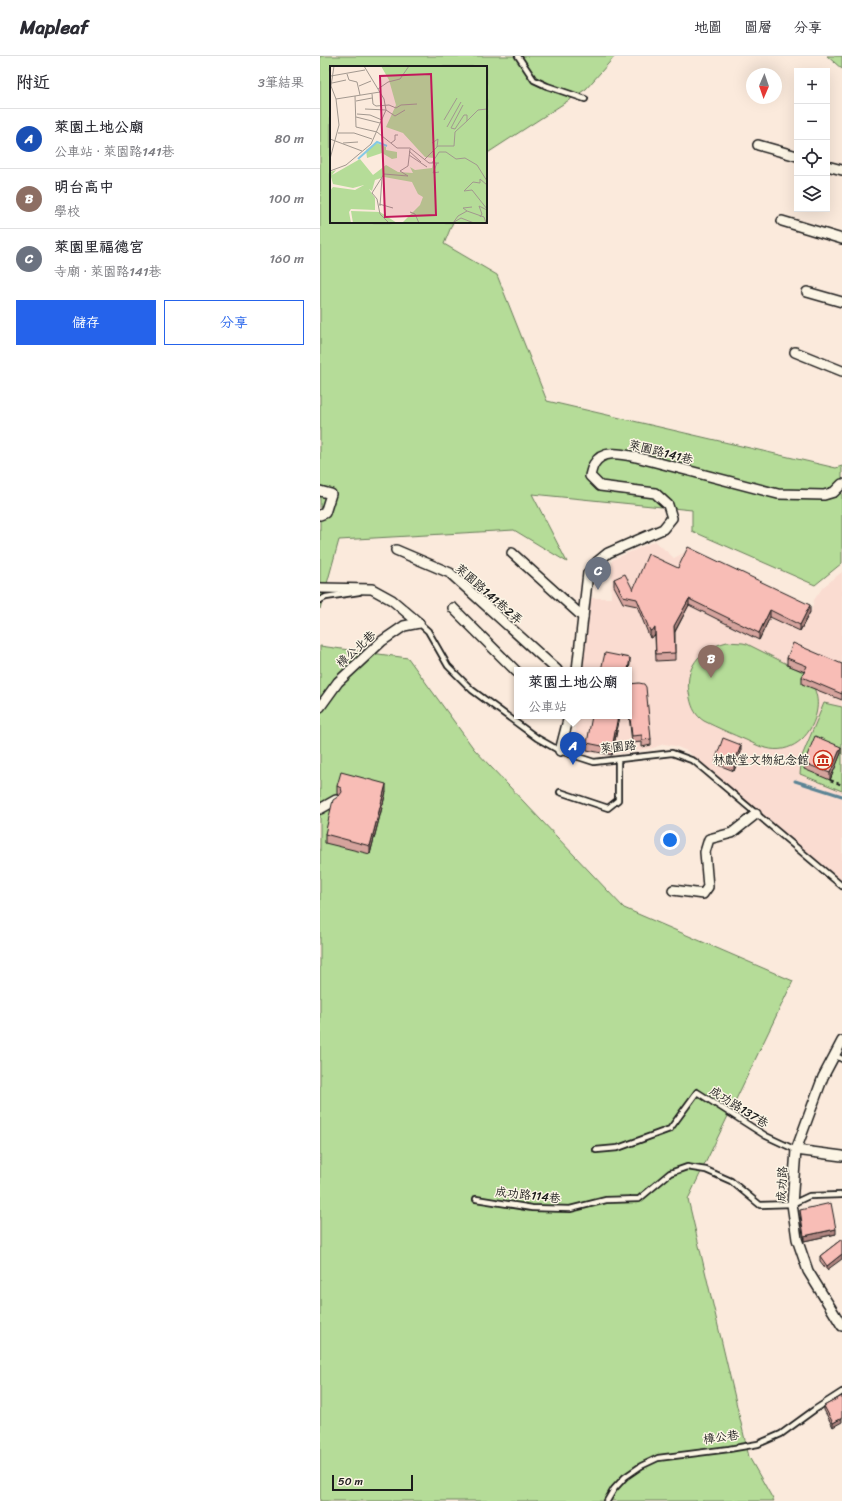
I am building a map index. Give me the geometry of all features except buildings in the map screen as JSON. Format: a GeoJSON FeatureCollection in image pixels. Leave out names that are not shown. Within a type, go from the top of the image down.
{"type":"FeatureCollection","features":[{"type":"Feature","properties":{"kind":"street"},"geometry":{"type":"LineString","coordinates":[[758,144],[794,155]]}},
{"type":"Feature","properties":{"kind":"street"},"geometry":{"type":"LineString","coordinates":[[830,167],[842,170]]}},
{"type":"Feature","properties":{"kind":"street"},"geometry":{"type":"LineString","coordinates":[[782,221],[842,239]]}},
{"type":"Feature","properties":{"kind":"street"},"geometry":{"type":"LineString","coordinates":[[807,292],[842,302]]}},
{"type":"Feature","properties":{"kind":"street"},"geometry":{"type":"LineString","coordinates":[[795,352],[842,371]]}},
{"type":"Feature","properties":{"kind":"street","name":"萊園路141巷"},"geometry":{"type":"LineString","coordinates":[[577,667],[588,574],[597,562],[608,553],[663,530],[672,518],[668,505],[655,493],[600,486],[590,476],[594,463],[604,455],[616,454],[636,456],[778,494],[824,495],[834,492],[842,484]]}},
{"type":"Feature","properties":{"kind":"street"},"geometry":{"type":"LineString","coordinates":[[320,491],[331,494],[325,513],[320,515]]}},
{"type":"Feature","properties":{"kind":"street","name":"萊園路141巷2弄"},"geometry":{"type":"LineString","coordinates":[[396,550],[450,573],[554,667]]}},
{"type":"Feature","properties":{"kind":"street"},"geometry":{"type":"LineString","coordinates":[[512,553],[583,617]]}},
{"type":"Feature","properties":{"kind":"street","name":"萊園路"},"geometry":{"type":"LineString","coordinates":[[320,588],[372,589],[392,600],[419,623]]}},
{"type":"Feature","properties":{"kind":"street"},"geometry":{"type":"LineString","coordinates":[[453,608],[514,669]]}},
{"type":"Feature","properties":{"kind":"street","name":"樟公北巷"},"geometry":{"type":"LineString","coordinates":[[320,707],[338,682],[382,641],[404,626],[419,623]]}},
{"type":"Feature","properties":{"kind":"street"},"geometry":{"type":"LineString","coordinates":[[560,751],[566,719]]}},
{"type":"Feature","properties":{"kind":"street"},"geometry":{"type":"LineString","coordinates":[[320,809],[336,800]]}},
{"type":"Feature","properties":{"kind":"street"},"geometry":{"type":"LineString","coordinates":[[673,890],[703,894],[708,887],[705,852],[709,839],[732,833],[756,814]]}},
{"type":"Feature","properties":{"kind":"street","name":"成功路"},"geometry":{"type":"LineString","coordinates":[[842,1041],[838,1057],[823,1077],[796,1150],[792,1204],[797,1239],[808,1271],[842,1326]]}},
{"type":"Feature","properties":{"kind":"street"},"geometry":{"type":"LineString","coordinates":[[796,1150],[842,1156]]}},
{"type":"Feature","properties":{"kind":"lane"},"geometry":{"type":"LineString","coordinates":[[518,56],[523,66],[534,80],[546,86],[585,99]]}},
{"type":"Feature","properties":{"kind":"lane"},"geometry":{"type":"LineString","coordinates":[[320,600],[326,597],[353,594],[372,589]]}},
{"type":"Feature","properties":{"kind":"lane","name":"萊園路"},"geometry":{"type":"LineString","coordinates":[[419,623],[428,631],[448,666],[472,690],[537,738],[560,751],[594,762],[672,753],[694,761],[842,886]]}},
{"type":"Feature","properties":{"kind":"lane"},"geometry":{"type":"LineString","coordinates":[[560,792],[608,808],[618,800],[618,760]]}},
{"type":"Feature","properties":{"kind":"lane","name":"成功路137巷"},"geometry":{"type":"LineString","coordinates":[[596,1150],[618,1148],[670,1129],[697,1092],[766,1136],[796,1150]]}},
{"type":"Feature","properties":{"kind":"lane","name":"成功路114巷"},"geometry":{"type":"LineString","coordinates":[[476,1200],[532,1208],[570,1209],[606,1200],[639,1198],[670,1173],[688,1167],[706,1170],[731,1181],[760,1204],[792,1204],[809,1196],[842,1195]]}},
{"type":"Feature","properties":{"kind":"lane","name":"樟公巷"},"geometry":{"type":"LineString","coordinates":[[607,1501],[614,1489],[625,1477],[641,1466],[658,1458],[758,1444],[781,1434],[842,1392]]}},
{"type":"Feature","properties":{"kind":"path"},"geometry":{"type":"LineString","coordinates":[[830,780],[842,785]]}},
{"type":"Feature","properties":{"kind":"shaded area"},"geometry":{"type":"Polygon","coordinates":[[[655,541],[674,558],[687,551],[811,611],[814,600],[823,587],[842,572],[842,882],[687,751],[675,746],[664,744],[653,748],[611,754],[593,754],[574,750],[577,719],[632,719],[632,667],[581,667],[588,598],[611,598],[612,560],[655,541]]]}},
{"type":"Feature","properties":{"kind":"green space"},"geometry":{"type":"Polygon","coordinates":[[[320,56],[615,56],[586,89],[487,153],[487,66],[330,66],[330,223],[453,223],[444,244],[497,275],[547,401],[836,468],[842,466],[842,563],[815,585],[692,531],[692,510],[532,494],[567,562],[514,530],[339,540],[320,609],[320,56]]]}},
{"type":"Feature","properties":{"kind":"green space"},"geometry":{"type":"Polygon","coordinates":[[[827,56],[842,56],[842,69],[827,56]]]}},
{"type":"Feature","properties":{"kind":"green space"},"geometry":{"type":"Polygon","coordinates":[[[727,642],[747,644],[803,672],[811,682],[817,697],[816,714],[809,730],[798,742],[783,749],[763,747],[704,721],[697,714],[691,702],[688,687],[691,669],[695,661],[708,649],[727,642]]]}},
{"type":"Feature","properties":{"kind":"green space"},"geometry":{"type":"Polygon","coordinates":[[[320,646],[408,658],[474,749],[624,908],[793,981],[688,1199],[749,1457],[774,1501],[320,1501],[320,646]]]}},
{"type":"Feature","properties":{"kind":"green space"},"geometry":{"type":"Polygon","coordinates":[[[824,703],[842,707],[842,791],[800,774],[802,756],[824,703]]]}},
{"type":"Feature","properties":{"kind":"waterway"},"geometry":{"type":"LineString","coordinates":[[795,781],[842,796]]}},
{"type":"Feature","properties":{"kind":"place","name":"萊園里福德宮"},"geometry":{"type":"Point","coordinates":[598,590]}},
{"type":"Feature","properties":{"kind":"place","name":"明台高中"},"geometry":{"type":"Point","coordinates":[711,678]}},
{"type":"Feature","properties":{"kind":"place","name":"林獻堂文物紀念館"},"geometry":{"type":"Point","coordinates":[823,760]}},
{"type":"Feature","properties":{"kind":"place","name":"萊園土地公廟"},"geometry":{"type":"Point","coordinates":[573,765]}}]}
